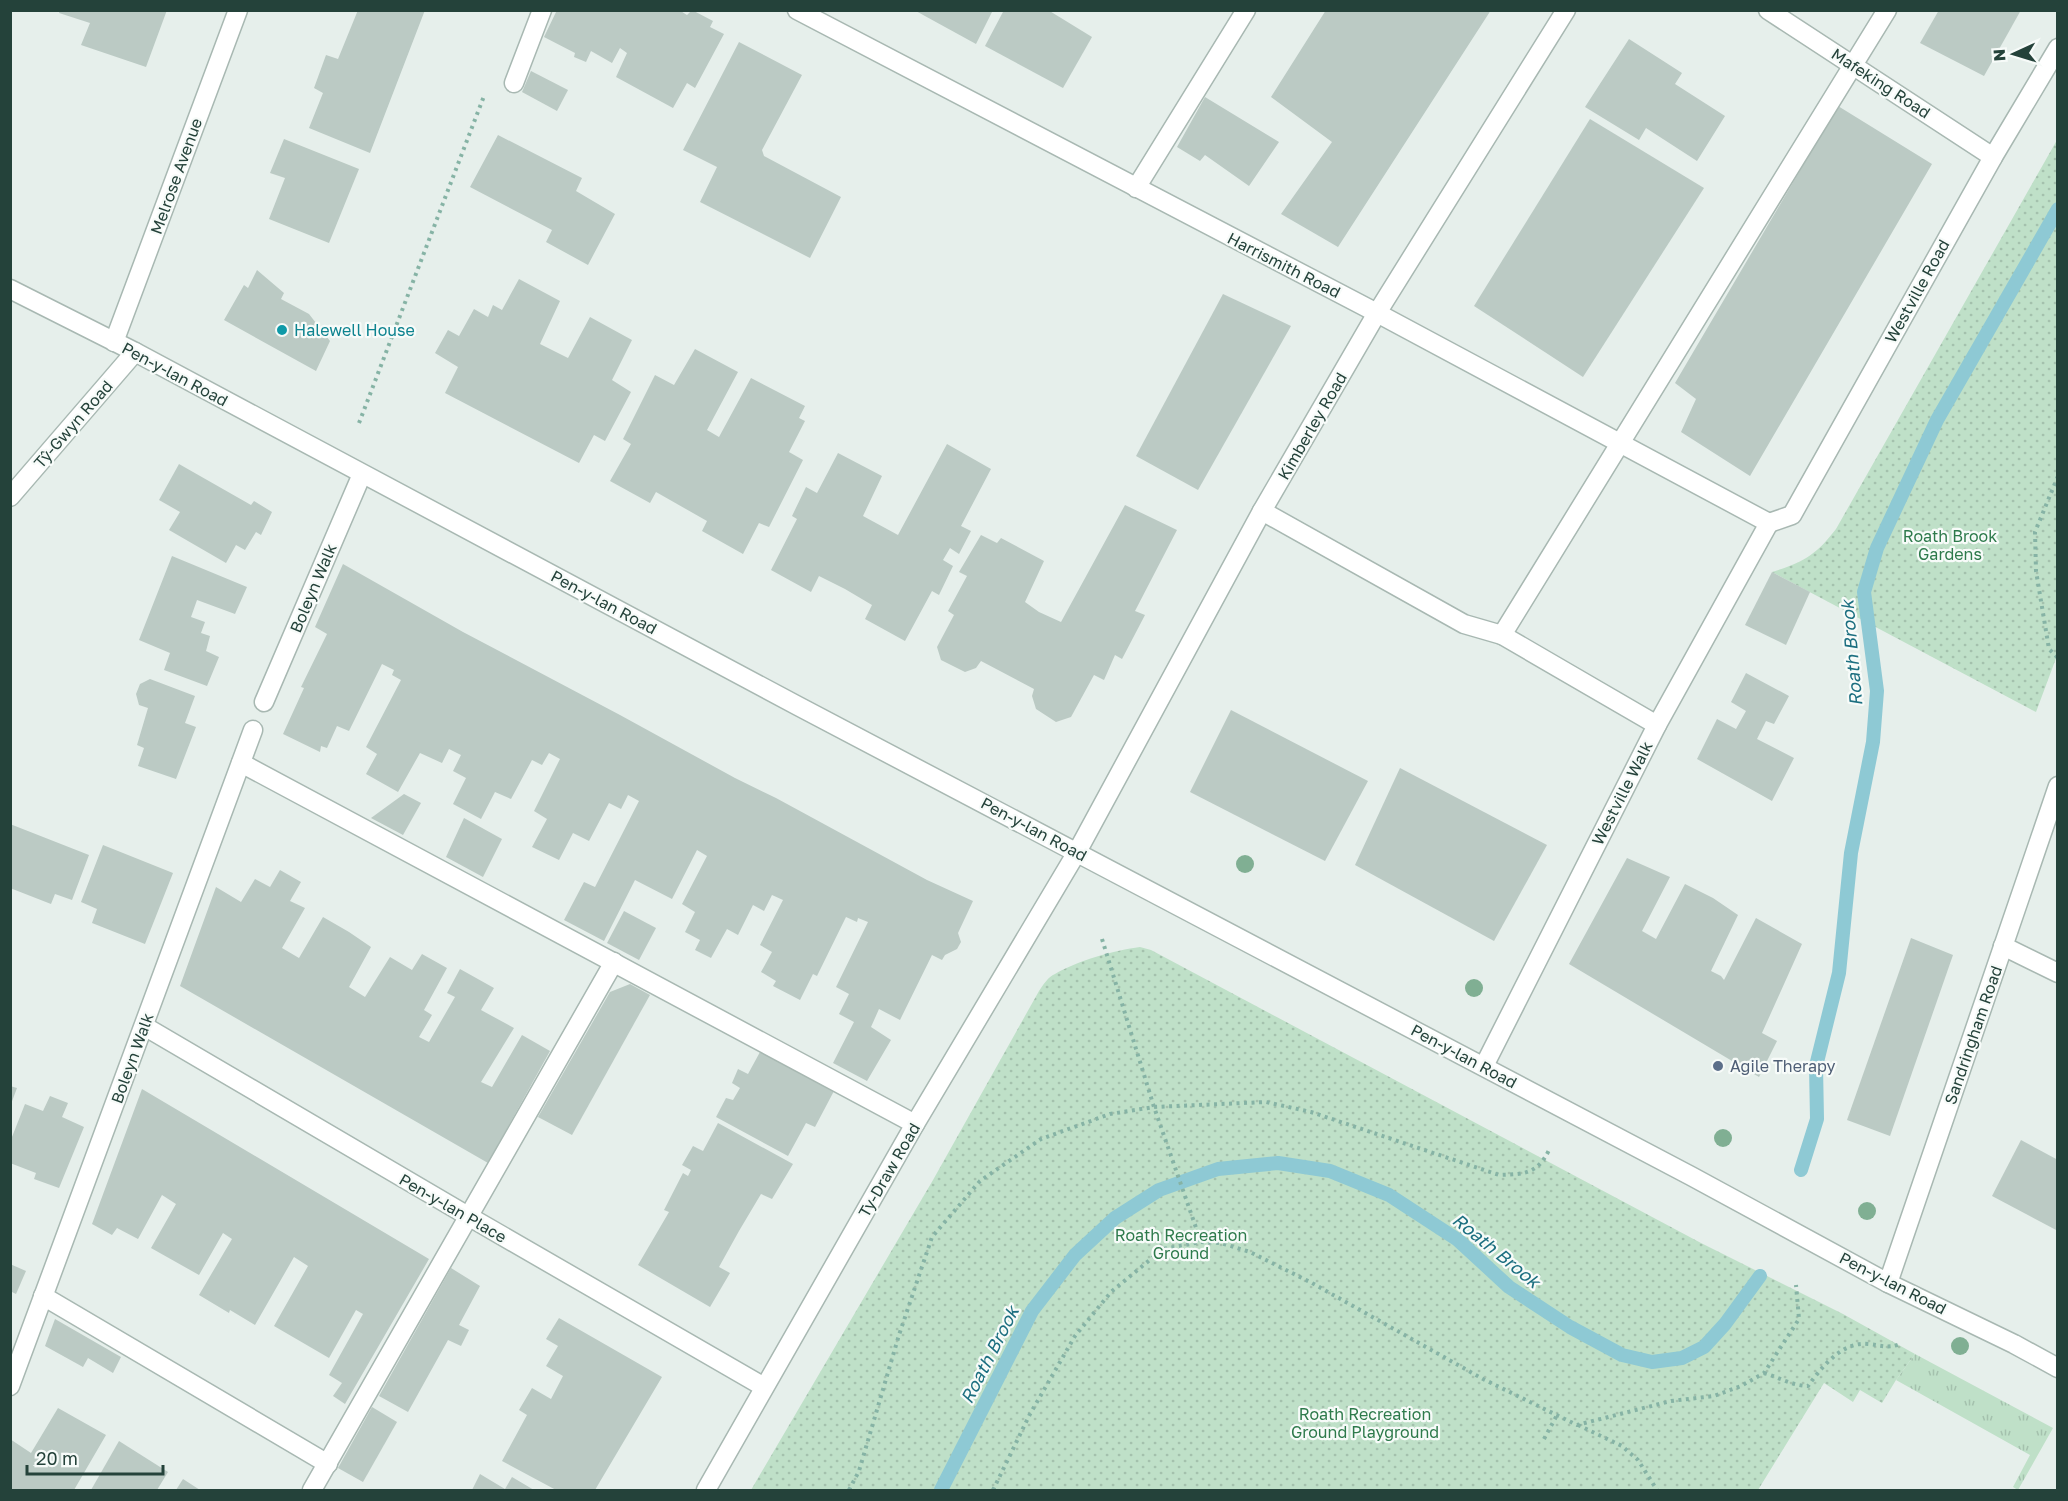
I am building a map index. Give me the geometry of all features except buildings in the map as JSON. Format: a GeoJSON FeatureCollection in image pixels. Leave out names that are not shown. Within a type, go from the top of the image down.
{"type":"FeatureCollection","features":[{"type":"Feature","properties":{"kind":"street","name":"Melrose Avenue"},"geometry":{"type":"LineString","coordinates":[[114,342],[238,10]]}},
{"type":"Feature","properties":{"kind":"street"},"geometry":{"type":"LineString","coordinates":[[514,83],[542,10]]}},
{"type":"Feature","properties":{"kind":"street","name":"Harrismith Road"},"geometry":{"type":"LineString","coordinates":[[797,10],[1377,313],[1769,523]]}},
{"type":"Feature","properties":{"kind":"street"},"geometry":{"type":"LineString","coordinates":[[1136,188],[1246,10]]}},
{"type":"Feature","properties":{"kind":"street","name":"Kimberley Road"},"geometry":{"type":"LineString","coordinates":[[1077,852],[1262,511],[1377,313],[1566,10]]}},
{"type":"Feature","properties":{"kind":"street","name":"Mafeking Road"},"geometry":{"type":"LineString","coordinates":[[1768,10],[1993,157]]}},
{"type":"Feature","properties":{"kind":"street"},"geometry":{"type":"LineString","coordinates":[[1502,635],[1887,10]]}},
{"type":"Feature","properties":{"kind":"street","name":"Westville Road"},"geometry":{"type":"LineString","coordinates":[[1769,523],[1792,515],[1993,157],[2058,48]]}},
{"type":"Feature","properties":{"kind":"street","name":"Pen-y-lan Road"},"geometry":{"type":"LineString","coordinates":[[10,289],[135,352],[1484,1066],[1888,1283],[2058,1368]]}},
{"type":"Feature","properties":{"kind":"street","name":"Tŷ-Gwyn Road"},"geometry":{"type":"LineString","coordinates":[[10,497],[135,352]]}},
{"type":"Feature","properties":{"kind":"street","name":"Boleyn Walk"},"geometry":{"type":"LineString","coordinates":[[264,702],[362,474]]}},
{"type":"Feature","properties":{"kind":"street"},"geometry":{"type":"LineString","coordinates":[[1262,511],[1464,624],[1502,635],[1657,725]]}},
{"type":"Feature","properties":{"kind":"street","name":"Westville Walk"},"geometry":{"type":"LineString","coordinates":[[1484,1066],[1657,725],[1769,523]]}},
{"type":"Feature","properties":{"kind":"street","name":"Boleyn Walk"},"geometry":{"type":"LineString","coordinates":[[10,1386],[253,730]]}},
{"type":"Feature","properties":{"kind":"street"},"geometry":{"type":"LineString","coordinates":[[241,764],[915,1124]]}},
{"type":"Feature","properties":{"kind":"street","name":"Sandringham Road"},"geometry":{"type":"LineString","coordinates":[[1888,1283],[2058,786]]}},
{"type":"Feature","properties":{"kind":"street","name":"Ty-Draw Road"},"geometry":{"type":"LineString","coordinates":[[706,1491],[915,1124],[1077,852]]}},
{"type":"Feature","properties":{"kind":"street"},"geometry":{"type":"LineString","coordinates":[[2003,946],[2058,973]]}},
{"type":"Feature","properties":{"kind":"street"},"geometry":{"type":"LineString","coordinates":[[312,1491],[614,962]]}},
{"type":"Feature","properties":{"kind":"street","name":"Pen-y-lan Place"},"geometry":{"type":"LineString","coordinates":[[144,1026],[764,1388]]}},
{"type":"Feature","properties":{"kind":"street"},"geometry":{"type":"LineString","coordinates":[[44,1296],[327,1464]]}},
{"type":"Feature","properties":{"kind":"path"},"geometry":{"type":"LineString","coordinates":[[359,423],[493,73],[514,83]]}},
{"type":"Feature","properties":{"kind":"path"},"geometry":{"type":"LineString","coordinates":[[2058,476],[2035,532],[2036,572],[2049,649],[2058,658]]}},
{"type":"Feature","properties":{"kind":"path"},"geometry":{"type":"LineString","coordinates":[[1102,939],[1154,1107],[1201,1242]]}},
{"type":"Feature","properties":{"kind":"path"},"geometry":{"type":"LineString","coordinates":[[849,1491],[859,1471],[899,1335],[933,1237],[980,1180],[1041,1139],[1110,1114],[1154,1107],[1266,1102],[1311,1112],[1499,1175],[1525,1174],[1544,1160],[1549,1150]]}},
{"type":"Feature","properties":{"kind":"path"},"geometry":{"type":"LineString","coordinates":[[993,1491],[1030,1414],[1075,1336],[1111,1292],[1163,1249],[1201,1242],[1221,1244],[1250,1252],[1312,1283],[1484,1379],[1622,1446],[1638,1460],[1657,1491]]}},
{"type":"Feature","properties":{"kind":"path"},"geometry":{"type":"LineString","coordinates":[[1577,1425],[1671,1401],[1714,1396],[1741,1386],[1764,1373],[1799,1319],[1796,1286]]}},
{"type":"Feature","properties":{"kind":"path"},"geometry":{"type":"LineString","coordinates":[[1764,1373],[1799,1386],[1808,1386],[1837,1354],[1849,1348],[1866,1343],[1890,1348],[1900,1344]]}},
{"type":"Feature","properties":{"kind":"path"},"geometry":{"type":"LineString","coordinates":[[1544,1439],[1557,1415]]}},
{"type":"Feature","properties":{"kind":"green space","name":"Roath Brook Gardens"},"geometry":{"type":"Polygon","coordinates":[[[2057,140],[2058,653],[2036,712],[1772,572],[1793,565],[1808,556],[1836,529],[2057,140]]]}},
{"type":"Feature","properties":{"kind":"green space","name":"Roath Recreation Ground"},"geometry":{"type":"Polygon","coordinates":[[[1140,947],[1151,950],[1701,1243],[1843,1314],[1915,1354],[1882,1403],[1860,1390],[1853,1402],[1824,1383],[1758,1490],[751,1490],[933,1180],[1042,986],[1052,975],[1074,965],[1108,953],[1140,947]]]}},
{"type":"Feature","properties":{"kind":"green space"},"geometry":{"type":"Polygon","coordinates":[[[1915,1354],[2053,1428],[2018,1490],[2013,1487],[2030,1455],[1896,1380],[1915,1354]]]}},
{"type":"Feature","properties":{"kind":"waterway","name":"Roath Brook"},"geometry":{"type":"LineString","coordinates":[[1801,1170],[1817,1119],[1816,1066],[1839,973],[1851,853],[1873,742],[1877,691],[1864,592],[1877,548],[1937,420],[2058,209]]}},
{"type":"Feature","properties":{"kind":"waterway","name":"Roath Brook"},"geometry":{"type":"LineString","coordinates":[[941,1490],[1032,1311],[1075,1255],[1115,1218],[1159,1190],[1218,1169],[1278,1163],[1330,1171],[1389,1195],[1458,1240],[1509,1287],[1570,1327],[1622,1355],[1652,1362],[1682,1358],[1704,1347],[1725,1324],[1760,1276]]}},
{"type":"Feature","properties":{"kind":"place","name":"Halewell House"},"geometry":{"type":"Point","coordinates":[282,330]}},
{"type":"Feature","properties":{"kind":"place","name":"Agile Therapy"},"geometry":{"type":"Point","coordinates":[1718,1066]}},
{"type":"Feature","properties":{"kind":"park label","name":"Roath Recreation Ground Playground"},"geometry":{"type":"Point","coordinates":[1365,1423]}}]}
